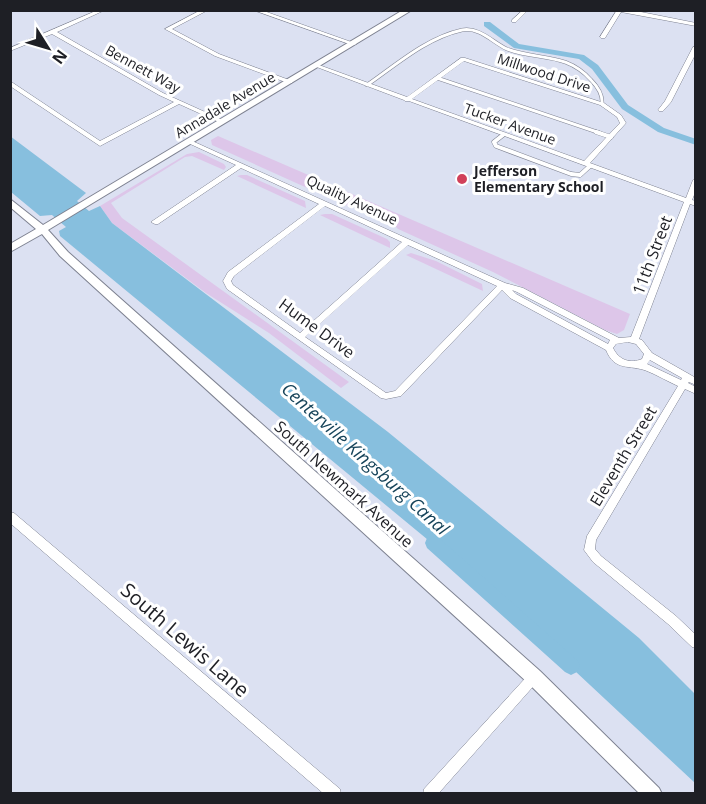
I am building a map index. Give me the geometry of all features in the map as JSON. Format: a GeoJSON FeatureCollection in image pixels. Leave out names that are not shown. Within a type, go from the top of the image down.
{"type":"FeatureCollection","features":[{"type":"Feature","properties":{"kind":"street"},"geometry":{"type":"LineString","coordinates":[[10,50],[102,10]]}},
{"type":"Feature","properties":{"kind":"street"},"geometry":{"type":"LineString","coordinates":[[206,10],[168,29],[217,55],[290,82]]}},
{"type":"Feature","properties":{"kind":"street"},"geometry":{"type":"LineString","coordinates":[[255,10],[354,44]]}},
{"type":"Feature","properties":{"kind":"street"},"geometry":{"type":"LineString","coordinates":[[514,21],[526,10]]}},
{"type":"Feature","properties":{"kind":"street"},"geometry":{"type":"LineString","coordinates":[[603,37],[620,10],[696,25]]}},
{"type":"Feature","properties":{"kind":"street","name":"Annadale Avenue"},"geometry":{"type":"LineString","coordinates":[[10,249],[354,44],[405,11]]}},
{"type":"Feature","properties":{"kind":"street","name":"Bennett Way"},"geometry":{"type":"LineString","coordinates":[[53,32],[177,103],[223,122]]}},
{"type":"Feature","properties":{"kind":"street"},"geometry":{"type":"LineString","coordinates":[[661,110],[668,102],[696,47]]}},
{"type":"Feature","properties":{"kind":"street","name":"Millwood Drive"},"geometry":{"type":"LineString","coordinates":[[407,100],[463,59],[602,104],[623,120],[620,128],[611,137]]}},
{"type":"Feature","properties":{"kind":"street","name":"Tucker Avenue"},"geometry":{"type":"LineString","coordinates":[[317,66],[691,202]]}},
{"type":"Feature","properties":{"kind":"street"},"geometry":{"type":"LineString","coordinates":[[10,83],[100,144],[177,103]]}},
{"type":"Feature","properties":{"kind":"street"},"geometry":{"type":"LineString","coordinates":[[588,165],[611,137]]}},
{"type":"Feature","properties":{"kind":"street","name":"Quality Avenue"},"geometry":{"type":"LineString","coordinates":[[190,142],[502,285],[520,290],[616,340]]}},
{"type":"Feature","properties":{"kind":"street"},"geometry":{"type":"LineString","coordinates":[[155,222],[241,165]]}},
{"type":"Feature","properties":{"kind":"street","name":"11th Street"},"geometry":{"type":"LineString","coordinates":[[634,340],[691,202],[696,180]]}},
{"type":"Feature","properties":{"kind":"street","name":"South Newmark Avenue"},"geometry":{"type":"LineString","coordinates":[[10,202],[48,227],[73,262],[534,677],[653,794]]}},
{"type":"Feature","properties":{"kind":"street","name":"Hume Drive"},"geometry":{"type":"LineString","coordinates":[[325,202],[231,274],[227,281],[230,287],[381,394],[392,396],[398,394],[502,285]]}},
{"type":"Feature","properties":{"kind":"street"},"geometry":{"type":"LineString","coordinates":[[301,336],[408,241]]}},
{"type":"Feature","properties":{"kind":"street","name":"Quality Avenue"},"geometry":{"type":"LineString","coordinates":[[502,285],[513,296],[609,348]]}},
{"type":"Feature","properties":{"kind":"street"},"geometry":{"type":"LineString","coordinates":[[688,382],[647,367],[616,360],[609,348],[616,340],[634,340],[643,346],[648,355],[688,382],[696,391]]}},
{"type":"Feature","properties":{"kind":"street"},"geometry":{"type":"LineString","coordinates":[[637,365],[645,361],[648,355]]}},
{"type":"Feature","properties":{"kind":"street","name":"Eleventh Street"},"geometry":{"type":"LineString","coordinates":[[688,382],[591,539],[589,550],[597,560],[696,642]]}},
{"type":"Feature","properties":{"kind":"street","name":"South Lewis Lane"},"geometry":{"type":"LineString","coordinates":[[10,516],[335,794]]}},
{"type":"Feature","properties":{"kind":"street"},"geometry":{"type":"LineString","coordinates":[[429,794],[534,677]]}},
{"type":"Feature","properties":{"kind":"lane"},"geometry":{"type":"LineString","coordinates":[[367,85],[437,39],[468,29],[508,49],[579,66],[598,88],[602,95],[602,104]]}},
{"type":"Feature","properties":{"kind":"lane"},"geometry":{"type":"LineString","coordinates":[[437,78],[611,137]]}},
{"type":"Feature","properties":{"kind":"lane"},"geometry":{"type":"LineString","coordinates":[[503,135],[494,142],[496,146],[571,174],[580,174],[588,165]]}},
{"type":"Feature","properties":{"kind":"shaded area"},"geometry":{"type":"Polygon","coordinates":[[[218,136],[630,314],[624,330],[617,334],[605,330],[493,272],[398,229],[381,216],[345,205],[212,145],[211,140],[218,136]]]}},
{"type":"Feature","properties":{"kind":"shaded area"},"geometry":{"type":"Polygon","coordinates":[[[199,152],[226,167],[224,170],[192,156],[185,157],[111,203],[122,218],[349,382],[341,388],[269,333],[206,293],[112,223],[100,206],[187,154],[199,152]]]}},
{"type":"Feature","properties":{"kind":"shaded area"},"geometry":{"type":"Polygon","coordinates":[[[247,175],[305,201],[306,208],[237,176],[247,175]]]}},
{"type":"Feature","properties":{"kind":"shaded area"},"geometry":{"type":"Polygon","coordinates":[[[332,214],[387,239],[390,242],[390,248],[320,215],[332,214]]]}},
{"type":"Feature","properties":{"kind":"shaded area"},"geometry":{"type":"Polygon","coordinates":[[[411,253],[436,261],[482,284],[483,291],[406,255],[411,253]]]}},
{"type":"Feature","properties":{"kind":"water"},"geometry":{"type":"Polygon","coordinates":[[[10,136],[86,193],[77,201],[89,211],[100,206],[112,223],[388,432],[639,638],[695,694],[695,783],[485,587],[60,236],[59,231],[66,227],[52,215],[40,216],[11,192],[10,136]]]}},
{"type":"Feature","properties":{"kind":"waterway"},"geometry":{"type":"LineString","coordinates":[[487,24],[517,46],[581,57],[595,67],[625,107],[661,130],[696,142]]}},
{"type":"Feature","properties":{"kind":"waterway","name":"Centerville Kingsburg Canal"},"geometry":{"type":"LineString","coordinates":[[433,543],[571,666]]}},
{"type":"Feature","properties":{"kind":"place","name":"Jefferson Elementary School"},"geometry":{"type":"Point","coordinates":[462,179]}}]}
